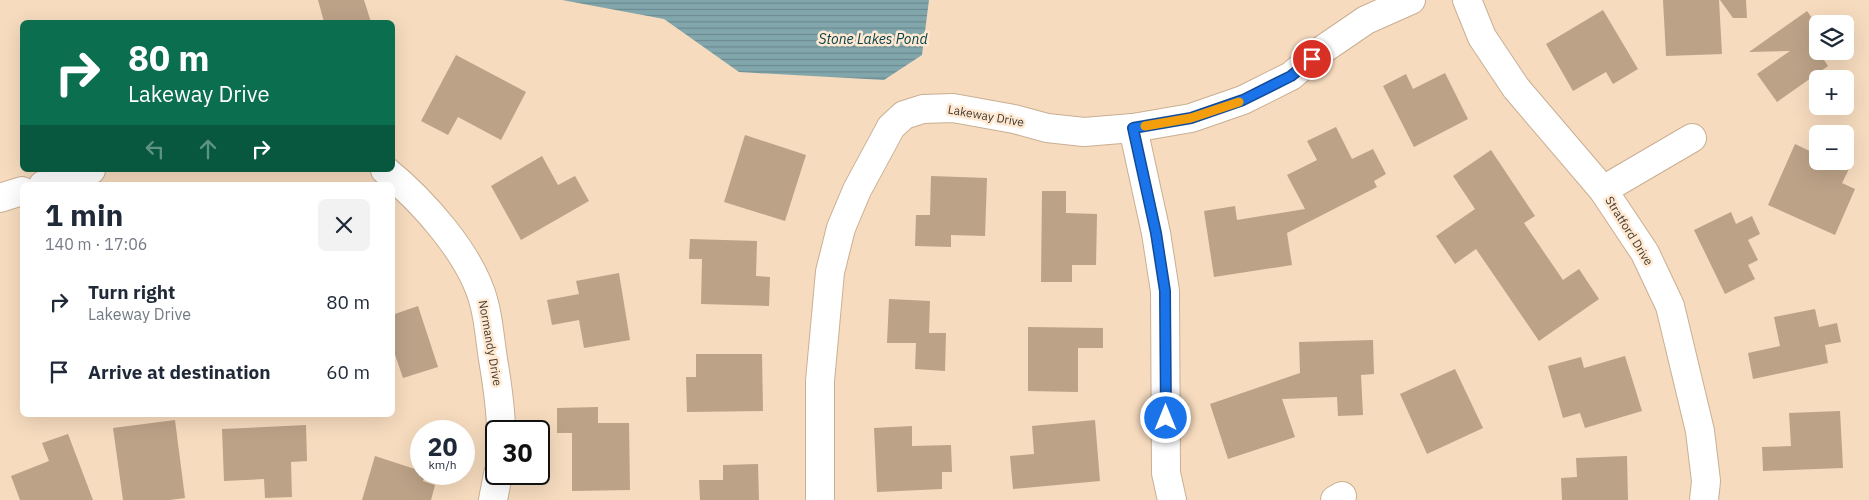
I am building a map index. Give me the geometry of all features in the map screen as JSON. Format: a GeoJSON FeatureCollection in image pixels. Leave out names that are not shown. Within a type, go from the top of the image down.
{"type":"FeatureCollection","features":[{"type":"Feature","properties":{"kind":"street","name":"Lakeway Drive"},"geometry":{"type":"LineString","coordinates":[[820,500],[818,471],[820,381],[830,272],[841,228],[857,190],[891,128],[904,115],[923,109],[953,108],[1014,119],[1047,128],[1084,132],[1133,128],[1191,118],[1243,100],[1291,76],[1322,50],[1366,20],[1410,0]]}},
{"type":"Feature","properties":{"kind":"street","name":"Stratford Drive"},"geometry":{"type":"LineString","coordinates":[[1467,0],[1482,37],[1516,88],[1603,190],[1645,253],[1670,306],[1700,431],[1706,481],[1704,500]]}},
{"type":"Feature","properties":{"kind":"street"},"geometry":{"type":"LineString","coordinates":[[1133,128],[1156,233],[1165,291],[1166,473],[1172,500]]}},
{"type":"Feature","properties":{"kind":"street"},"geometry":{"type":"LineString","coordinates":[[1603,190],[1692,138]]}},
{"type":"Feature","properties":{"kind":"street"},"geometry":{"type":"LineString","coordinates":[[53,182],[85,172]]}},
{"type":"Feature","properties":{"kind":"street","name":"Normandy Drive"},"geometry":{"type":"LineString","coordinates":[[387,172],[413,196],[444,230],[471,270],[484,302],[501,409],[501,420]]}},
{"type":"Feature","properties":{"kind":"street"},"geometry":{"type":"LineString","coordinates":[[0,198],[20,193]]}},
{"type":"Feature","properties":{"kind":"street"},"geometry":{"type":"LineString","coordinates":[[493,500],[496,485]]}},
{"type":"Feature","properties":{"kind":"water","name":"Stone Lakes Pond"},"geometry":{"type":"Polygon","coordinates":[[[562,0],[929,0],[922,55],[884,80],[739,72],[664,19],[562,0]]]}},
{"type":"Feature","properties":{"kind":"building"},"geometry":{"type":"Polygon","coordinates":[[[318,0],[364,0],[370,20],[323,20],[318,0]]]}},
{"type":"Feature","properties":{"kind":"building"},"geometry":{"type":"Polygon","coordinates":[[[1663,0],[1719,0],[1722,54],[1666,56],[1663,0]]]}},
{"type":"Feature","properties":{"kind":"building"},"geometry":{"type":"Polygon","coordinates":[[[1720,0],[1746,0],[1747,18],[1733,18],[1720,0]]]}},
{"type":"Feature","properties":{"kind":"building"},"geometry":{"type":"Polygon","coordinates":[[[1603,10],[1638,69],[1613,84],[1606,72],[1573,91],[1546,44],[1603,10]]]}},
{"type":"Feature","properties":{"kind":"building"},"geometry":{"type":"Polygon","coordinates":[[[1807,11],[1810,15],[1809,60],[1824,60],[1828,66],[1822,70],[1809,70],[1809,79],[1777,102],[1757,74],[1790,51],[1749,52],[1807,11]]]}},
{"type":"Feature","properties":{"kind":"building"},"geometry":{"type":"Polygon","coordinates":[[[456,55],[526,92],[501,140],[458,117],[448,135],[421,121],[456,55]]]}},
{"type":"Feature","properties":{"kind":"building"},"geometry":{"type":"Polygon","coordinates":[[[1445,73],[1468,119],[1414,147],[1383,86],[1406,74],[1413,89],[1445,73]]]}},
{"type":"Feature","properties":{"kind":"building"},"geometry":{"type":"Polygon","coordinates":[[[1336,127],[1352,159],[1373,149],[1386,174],[1374,181],[1377,187],[1287,233],[1292,265],[1214,277],[1204,211],[1235,206],[1237,220],[1305,209],[1287,175],[1317,160],[1307,141],[1336,127]]]}},
{"type":"Feature","properties":{"kind":"building"},"geometry":{"type":"Polygon","coordinates":[[[745,135],[806,155],[785,221],[724,202],[745,135]]]}},
{"type":"Feature","properties":{"kind":"building"},"geometry":{"type":"Polygon","coordinates":[[[1795,144],[1809,151],[1809,170],[1848,170],[1842,183],[1855,189],[1835,235],[1768,205],[1795,144]]]}},
{"type":"Feature","properties":{"kind":"building"},"geometry":{"type":"Polygon","coordinates":[[[1491,150],[1535,216],[1524,223],[1563,280],[1579,269],[1599,299],[1539,341],[1476,249],[1455,264],[1436,236],[1475,209],[1453,176],[1491,150]]]}},
{"type":"Feature","properties":{"kind":"building"},"geometry":{"type":"Polygon","coordinates":[[[542,156],[558,185],[575,176],[589,201],[521,240],[491,186],[542,156]]]}},
{"type":"Feature","properties":{"kind":"building"},"geometry":{"type":"Polygon","coordinates":[[[931,176],[987,178],[985,236],[951,235],[951,247],[915,246],[916,215],[930,215],[931,176]]]}},
{"type":"Feature","properties":{"kind":"building"},"geometry":{"type":"Polygon","coordinates":[[[1042,191],[1066,191],[1066,213],[1097,214],[1096,265],[1072,265],[1072,282],[1041,282],[1042,191]]]}},
{"type":"Feature","properties":{"kind":"building"},"geometry":{"type":"Polygon","coordinates":[[[1731,212],[1736,224],[1752,216],[1760,234],[1748,240],[1758,260],[1748,265],[1755,279],[1725,294],[1694,230],[1731,212]]]}},
{"type":"Feature","properties":{"kind":"building"},"geometry":{"type":"Polygon","coordinates":[[[690,239],[757,241],[756,276],[770,277],[769,306],[701,304],[702,259],[689,259],[690,239]]]}},
{"type":"Feature","properties":{"kind":"building"},"geometry":{"type":"Polygon","coordinates":[[[619,273],[630,340],[584,348],[579,320],[552,325],[547,300],[579,294],[576,281],[619,273]]]}},
{"type":"Feature","properties":{"kind":"building"},"geometry":{"type":"Polygon","coordinates":[[[889,299],[930,301],[929,333],[946,333],[945,371],[915,369],[916,343],[887,343],[889,299]]]}},
{"type":"Feature","properties":{"kind":"building"},"geometry":{"type":"Polygon","coordinates":[[[418,306],[438,367],[403,378],[395,355],[395,314],[418,306]]]}},
{"type":"Feature","properties":{"kind":"building"},"geometry":{"type":"Polygon","coordinates":[[[1815,309],[1819,327],[1837,323],[1841,342],[1825,345],[1828,363],[1753,379],[1748,353],[1780,346],[1774,317],[1815,309]]]}},
{"type":"Feature","properties":{"kind":"building"},"geometry":{"type":"Polygon","coordinates":[[[1028,327],[1103,328],[1103,348],[1078,348],[1078,392],[1028,391],[1028,327]]]}},
{"type":"Feature","properties":{"kind":"building"},"geometry":{"type":"Polygon","coordinates":[[[1373,340],[1374,374],[1361,375],[1363,415],[1338,416],[1337,397],[1282,399],[1295,437],[1228,459],[1210,404],[1300,373],[1299,342],[1373,340]]]}},
{"type":"Feature","properties":{"kind":"building"},"geometry":{"type":"Polygon","coordinates":[[[696,354],[762,354],[763,411],[687,412],[686,377],[696,377],[696,354]]]}},
{"type":"Feature","properties":{"kind":"building"},"geometry":{"type":"Polygon","coordinates":[[[1625,356],[1642,411],[1585,428],[1580,413],[1563,418],[1548,366],[1581,357],[1584,368],[1625,356]]]}},
{"type":"Feature","properties":{"kind":"building"},"geometry":{"type":"Polygon","coordinates":[[[1455,369],[1483,428],[1427,454],[1400,394],[1455,369]]]}},
{"type":"Feature","properties":{"kind":"building"},"geometry":{"type":"Polygon","coordinates":[[[598,407],[598,423],[629,423],[630,490],[572,491],[572,433],[557,433],[557,408],[598,407]]]}},
{"type":"Feature","properties":{"kind":"building"},"geometry":{"type":"Polygon","coordinates":[[[1840,411],[1843,468],[1763,471],[1762,447],[1791,446],[1789,413],[1840,411]]]}},
{"type":"Feature","properties":{"kind":"building"},"geometry":{"type":"Polygon","coordinates":[[[175,420],[185,498],[170,500],[123,500],[113,428],[175,420]]]}},
{"type":"Feature","properties":{"kind":"building"},"geometry":{"type":"Polygon","coordinates":[[[1095,420],[1100,481],[1013,489],[1010,456],[1034,454],[1032,426],[1095,420]]]}},
{"type":"Feature","properties":{"kind":"building"},"geometry":{"type":"Polygon","coordinates":[[[306,425],[307,461],[291,462],[292,497],[265,498],[264,479],[224,481],[222,429],[306,425]]]}},
{"type":"Feature","properties":{"kind":"building"},"geometry":{"type":"Polygon","coordinates":[[[912,426],[912,446],[951,445],[952,472],[942,472],[942,489],[877,492],[874,428],[912,426]]]}},
{"type":"Feature","properties":{"kind":"building"},"geometry":{"type":"Polygon","coordinates":[[[68,434],[93,500],[20,500],[11,476],[49,461],[42,443],[68,434]]]}},
{"type":"Feature","properties":{"kind":"building"},"geometry":{"type":"Polygon","coordinates":[[[375,456],[410,467],[410,485],[435,485],[431,500],[362,500],[375,456]]]}},
{"type":"Feature","properties":{"kind":"building"},"geometry":{"type":"Polygon","coordinates":[[[1627,456],[1628,500],[1562,500],[1561,478],[1577,477],[1576,458],[1627,456]]]}},
{"type":"Feature","properties":{"kind":"building"},"geometry":{"type":"Polygon","coordinates":[[[758,464],[759,500],[700,500],[699,480],[723,480],[723,465],[758,464]]]}},
{"type":"Feature","properties":{"kind":"slow traffic"},"geometry":{"type":"LineString","coordinates":[[1145,126],[1191,118],[1239,102]]}},
{"type":"Feature","properties":{"kind":"route"},"geometry":{"type":"LineString","coordinates":[[1166,418],[1165,291],[1156,233],[1133,128],[1191,118],[1243,100],[1291,76],[1312,59]]}}]}
